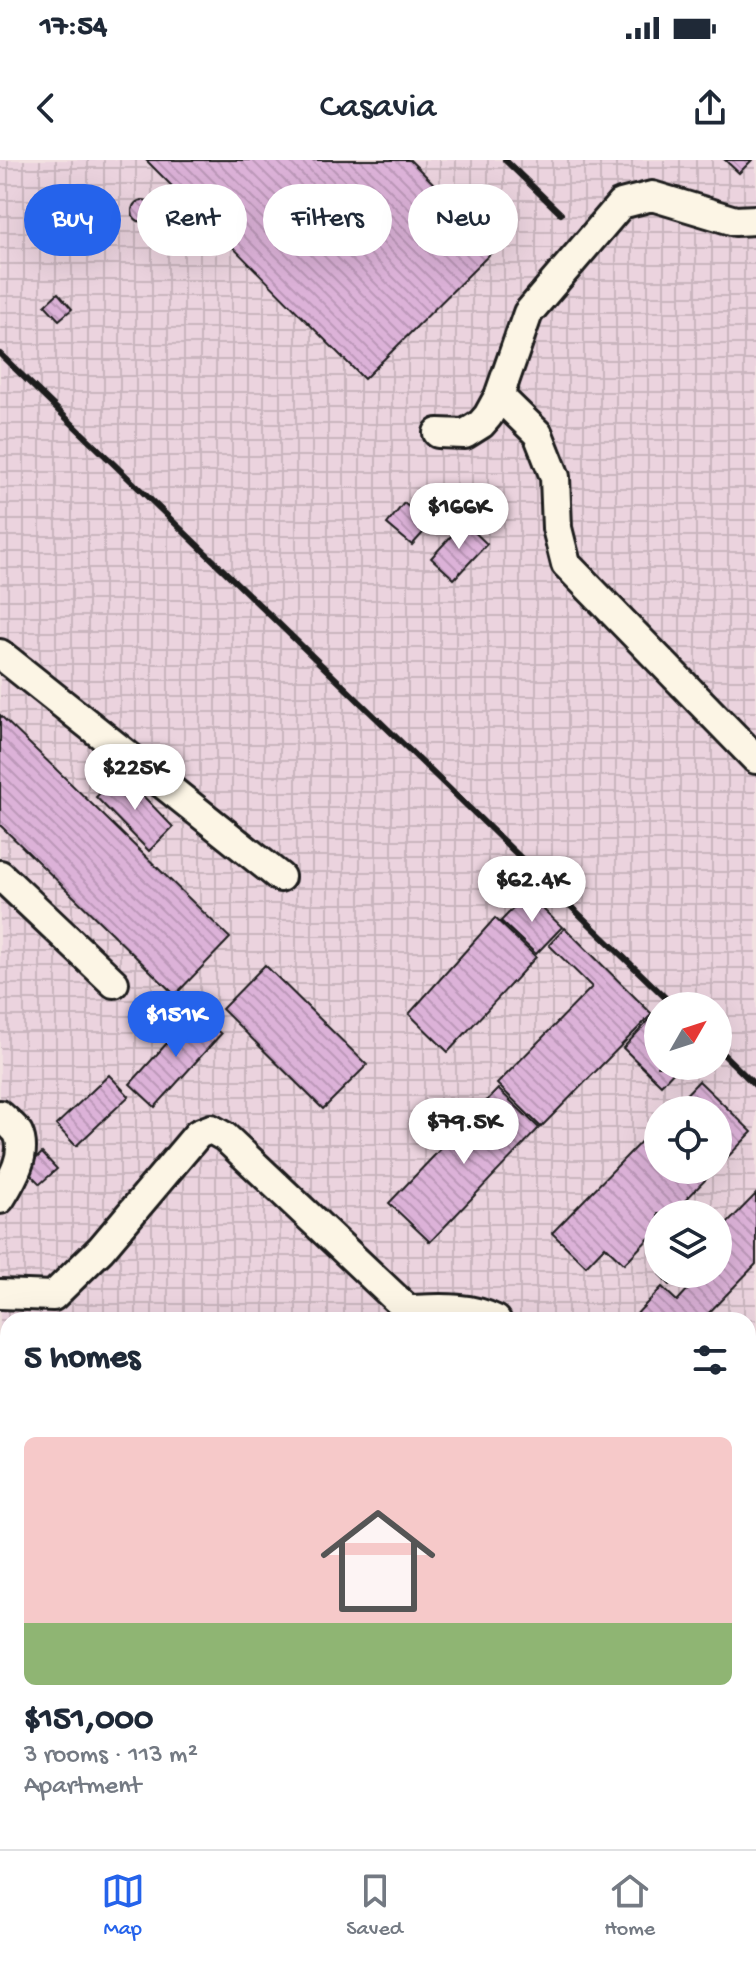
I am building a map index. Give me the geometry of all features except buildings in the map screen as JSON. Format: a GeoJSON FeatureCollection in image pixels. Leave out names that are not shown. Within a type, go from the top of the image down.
{"type":"FeatureCollection","features":[{"type":"Feature","properties":{"kind":"street"},"geometry":{"type":"LineString","coordinates":[[438,433],[454,435],[474,430],[488,416],[499,396],[528,313],[621,204],[652,196],[735,221],[756,220]]}},
{"type":"Feature","properties":{"kind":"street"},"geometry":{"type":"LineString","coordinates":[[499,396],[538,434],[555,477],[557,528],[566,564],[756,759]]}},
{"type":"Feature","properties":{"kind":"street"},"geometry":{"type":"LineString","coordinates":[[0,654],[280,877]]}},
{"type":"Feature","properties":{"kind":"street"},"geometry":{"type":"LineString","coordinates":[[0,875],[114,983]]}},
{"type":"Feature","properties":{"kind":"street"},"geometry":{"type":"LineString","coordinates":[[0,1115],[17,1131],[21,1144],[14,1177],[0,1199]]}},
{"type":"Feature","properties":{"kind":"street"},"geometry":{"type":"LineString","coordinates":[[0,1294],[53,1296],[101,1249],[198,1134],[211,1129],[225,1137],[408,1310],[444,1308],[481,1312]]}},
{"type":"Feature","properties":{"kind":"shaded area"},"geometry":{"type":"Polygon","coordinates":[[[0,160],[756,160],[756,1312],[0,1312],[0,160]]]}},
{"type":"Feature","properties":{"kind":"railway"},"geometry":{"type":"LineString","coordinates":[[505,160],[561,214]]}},
{"type":"Feature","properties":{"kind":"railway"},"geometry":{"type":"LineString","coordinates":[[0,354],[660,992]]}},
{"type":"Feature","properties":{"kind":"railway"},"geometry":{"type":"LineString","coordinates":[[732,1063],[756,1086]]}}]}
